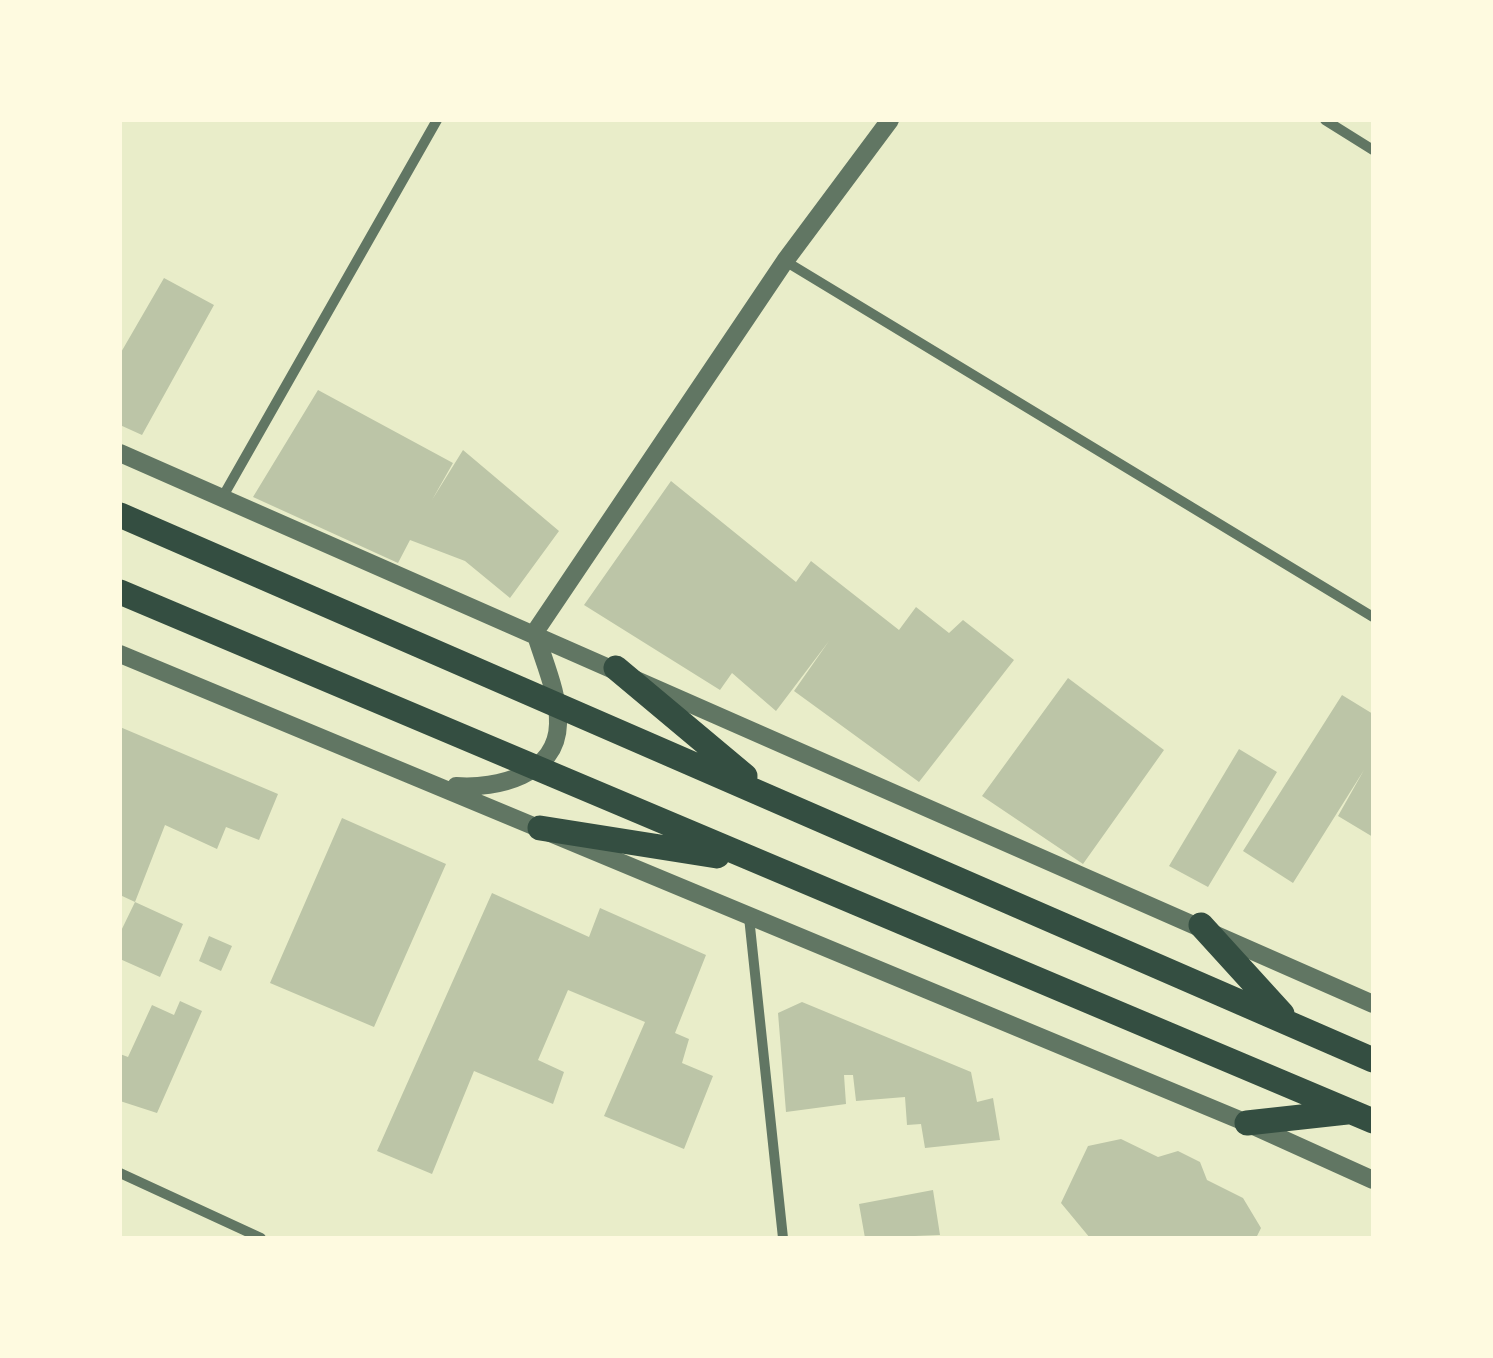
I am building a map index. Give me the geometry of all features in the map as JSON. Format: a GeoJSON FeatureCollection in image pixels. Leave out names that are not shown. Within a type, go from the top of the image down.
{"type":"FeatureCollection","features":[{"type":"Feature","properties":{"kind":"main road"},"geometry":{"type":"LineString","coordinates":[[120,515],[1373,1060]]}},
{"type":"Feature","properties":{"kind":"main road"},"geometry":{"type":"LineString","coordinates":[[120,592],[1363,1116]]}},
{"type":"Feature","properties":{"kind":"main road"},"geometry":{"type":"LineString","coordinates":[[616,668],[768,795]]}},
{"type":"Feature","properties":{"kind":"main road"},"geometry":{"type":"LineString","coordinates":[[540,828],[757,862]]}},
{"type":"Feature","properties":{"kind":"main road"},"geometry":{"type":"LineString","coordinates":[[1201,925],[1288,1022]]}},
{"type":"Feature","properties":{"kind":"main road"},"geometry":{"type":"LineString","coordinates":[[1248,1123],[1363,1116]]}},
{"type":"Feature","properties":{"kind":"street"},"geometry":{"type":"LineString","coordinates":[[222,498],[437,120]]}},
{"type":"Feature","properties":{"kind":"street"},"geometry":{"type":"LineString","coordinates":[[535,632],[785,262],[890,120]]}},
{"type":"Feature","properties":{"kind":"street"},"geometry":{"type":"LineString","coordinates":[[1324,120],[1373,150]]}},
{"type":"Feature","properties":{"kind":"street"},"geometry":{"type":"LineString","coordinates":[[785,262],[1373,617]]}},
{"type":"Feature","properties":{"kind":"street"},"geometry":{"type":"LineString","coordinates":[[120,453],[535,632],[1373,1004]]}},
{"type":"Feature","properties":{"kind":"street"},"geometry":{"type":"LineString","coordinates":[[438,784],[498,786],[534,768],[555,743],[556,703],[535,632]]}},
{"type":"Feature","properties":{"kind":"street"},"geometry":{"type":"LineString","coordinates":[[120,654],[1248,1123],[1373,1180]]}},
{"type":"Feature","properties":{"kind":"street"},"geometry":{"type":"LineString","coordinates":[[749,917],[782,1238]]}},
{"type":"Feature","properties":{"kind":"street"},"geometry":{"type":"LineString","coordinates":[[120,1173],[261,1238]]}},
{"type":"Feature","properties":{"kind":"building"},"geometry":{"type":"Polygon","coordinates":[[[164,278],[214,305],[142,435],[120,425],[120,354],[164,278]]]}},
{"type":"Feature","properties":{"kind":"building"},"geometry":{"type":"Polygon","coordinates":[[[318,390],[453,463],[432,500],[463,450],[559,531],[510,598],[465,561],[410,540],[398,563],[253,497],[318,390]]]}},
{"type":"Feature","properties":{"kind":"building"},"geometry":{"type":"Polygon","coordinates":[[[671,481],[796,582],[811,561],[899,630],[916,607],[949,633],[963,620],[1014,660],[919,782],[794,691],[829,641],[776,711],[732,673],[720,690],[584,605],[671,481]]]}},
{"type":"Feature","properties":{"kind":"building"},"geometry":{"type":"Polygon","coordinates":[[[1068,678],[1164,750],[1083,864],[982,796],[1068,678]]]}},
{"type":"Feature","properties":{"kind":"building"},"geometry":{"type":"Polygon","coordinates":[[[1342,695],[1373,714],[1373,837],[1338,816],[1364,770],[1293,883],[1243,851],[1342,695]]]}},
{"type":"Feature","properties":{"kind":"building"},"geometry":{"type":"Polygon","coordinates":[[[120,727],[278,794],[259,840],[226,827],[217,849],[165,825],[135,902],[120,895],[120,727]]]}},
{"type":"Feature","properties":{"kind":"building"},"geometry":{"type":"Polygon","coordinates":[[[1239,749],[1277,772],[1208,887],[1169,866],[1239,749]]]}},
{"type":"Feature","properties":{"kind":"building"},"geometry":{"type":"Polygon","coordinates":[[[342,818],[446,864],[374,1027],[270,983],[342,818]]]}},
{"type":"Feature","properties":{"kind":"building"},"geometry":{"type":"Polygon","coordinates":[[[492,893],[589,937],[600,908],[706,955],[675,1033],[689,1039],[682,1063],[713,1076],[684,1149],[604,1116],[645,1022],[568,990],[538,1060],[564,1072],[553,1104],[474,1071],[432,1174],[377,1151],[492,893]]]}},
{"type":"Feature","properties":{"kind":"building"},"geometry":{"type":"Polygon","coordinates":[[[135,902],[183,924],[160,977],[120,959],[120,933],[135,902]]]}},
{"type":"Feature","properties":{"kind":"building"},"geometry":{"type":"Polygon","coordinates":[[[209,936],[232,946],[221,971],[199,961],[209,936]]]}},
{"type":"Feature","properties":{"kind":"building"},"geometry":{"type":"Polygon","coordinates":[[[180,1001],[202,1011],[157,1113],[120,1101],[120,1054],[128,1057],[152,1005],[174,1015],[180,1001]]]}},
{"type":"Feature","properties":{"kind":"building"},"geometry":{"type":"Polygon","coordinates":[[[802,1002],[971,1072],[977,1102],[993,1098],[1000,1140],[925,1148],[921,1124],[907,1125],[905,1097],[856,1101],[853,1075],[844,1075],[846,1104],[786,1112],[778,1013],[802,1002]]]}},
{"type":"Feature","properties":{"kind":"building"},"geometry":{"type":"Polygon","coordinates":[[[1121,1139],[1158,1157],[1178,1151],[1200,1162],[1207,1180],[1243,1198],[1261,1228],[1256,1238],[1090,1238],[1061,1203],[1088,1146],[1121,1139]]]}},
{"type":"Feature","properties":{"kind":"building"},"geometry":{"type":"Polygon","coordinates":[[[933,1190],[940,1235],[865,1238],[859,1204],[933,1190]]]}}]}
